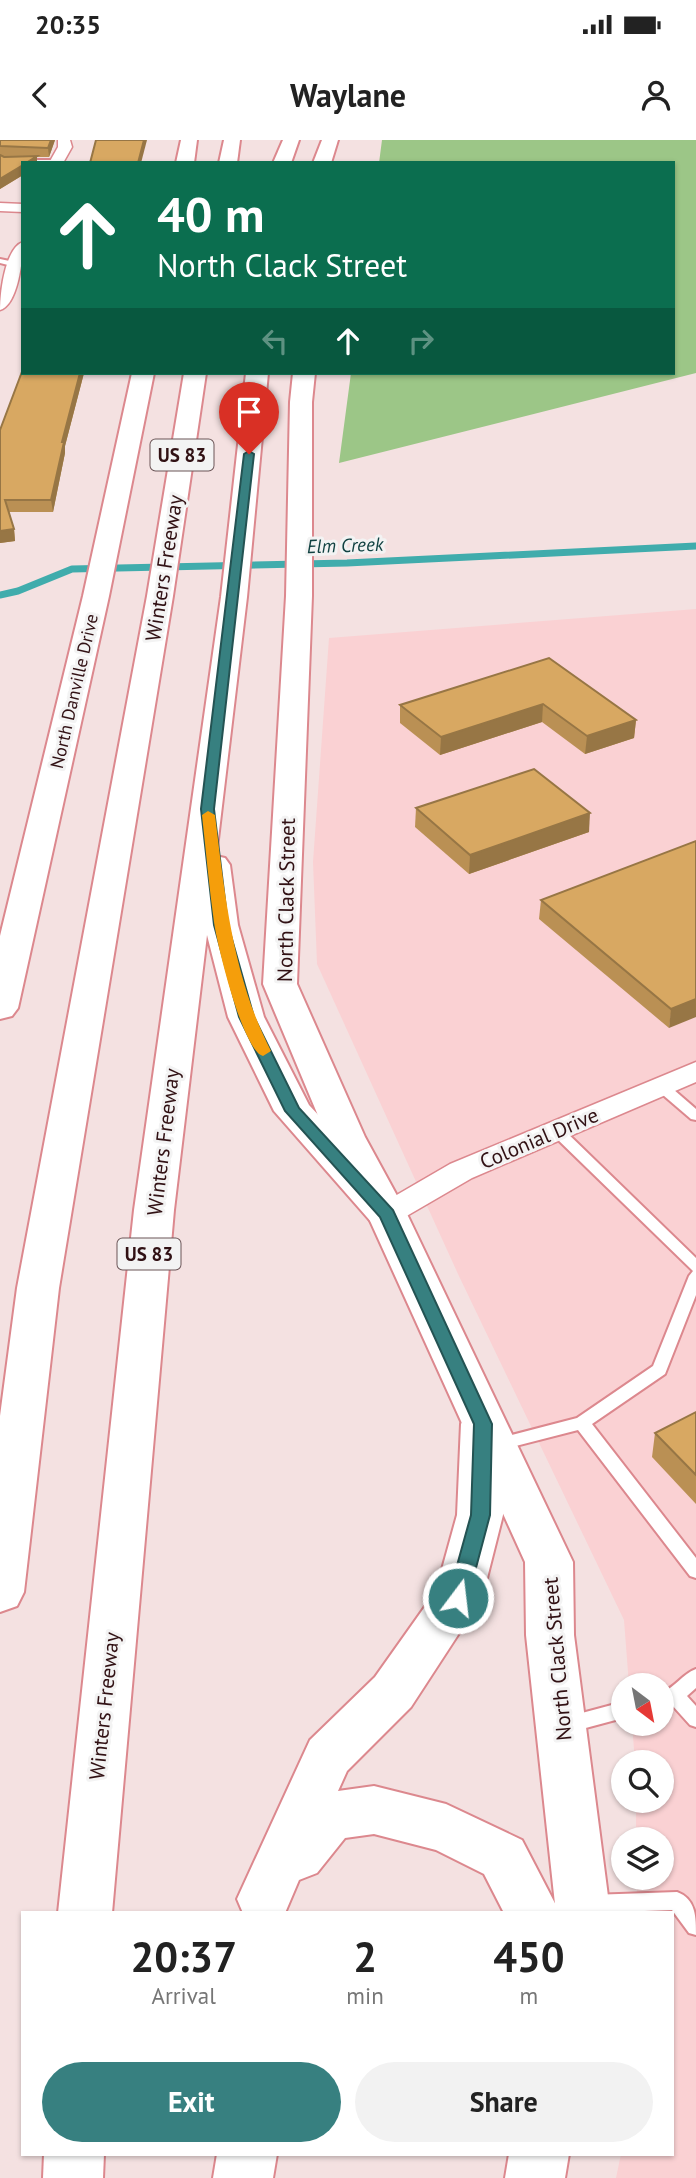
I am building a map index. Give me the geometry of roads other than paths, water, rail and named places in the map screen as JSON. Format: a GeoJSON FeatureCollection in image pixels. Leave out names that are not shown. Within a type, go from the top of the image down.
{"type":"FeatureCollection","features":[{"type":"Feature","properties":{"kind":"main road"},"geometry":{"type":"LineString","coordinates":[[185,161],[189,140]]}},
{"type":"Feature","properties":{"kind":"main road"},"geometry":{"type":"LineString","coordinates":[[228,161],[232,140]]}},
{"type":"Feature","properties":{"kind":"main road"},"geometry":{"type":"LineString","coordinates":[[276,161],[278,140]]}},
{"type":"Feature","properties":{"kind":"main road"},"geometry":{"type":"LineString","coordinates":[[283,161],[291,140]]}},
{"type":"Feature","properties":{"kind":"main road"},"geometry":{"type":"LineString","coordinates":[[323,161],[330,140]]}},
{"type":"Feature","properties":{"kind":"main road","name":"North Danville Drive"},"geometry":{"type":"LineString","coordinates":[[2,986],[109,540],[143,375]]}},
{"type":"Feature","properties":{"kind":"main road","name":"Winters Freeway"},"geometry":{"type":"LineString","coordinates":[[0,1592],[5,1519],[38,1288],[160,596],[195,375]]}},
{"type":"Feature","properties":{"kind":"main road","name":"Winters Freeway"},"geometry":{"type":"LineString","coordinates":[[85,1911],[153,1210],[208,809],[241,535],[257,375]]}},
{"type":"Feature","properties":{"kind":"main road","name":"North Clack Street"},"geometry":{"type":"LineString","coordinates":[[304,375],[301,402],[299,596],[281,984],[346,1137],[387,1214],[549,1562],[550,1634],[561,1726],[565,1910]]}},
{"type":"Feature","properties":{"kind":"main road"},"geometry":{"type":"LineString","coordinates":[[208,809],[221,925],[246,1017],[293,1111],[387,1214]]}},
{"type":"Feature","properties":{"kind":"main road"},"geometry":{"type":"LineString","coordinates":[[264,1906],[328,1756],[393,1692],[458,1598],[480,1515],[488,1435]]}},
{"type":"Feature","properties":{"kind":"main road"},"geometry":{"type":"LineString","coordinates":[[264,1906],[330,1816],[374,1810],[446,1828],[503,1857],[565,1910]]}},
{"type":"Feature","properties":{"kind":"main road"},"geometry":{"type":"LineString","coordinates":[[73,2178],[74,2156]]}},
{"type":"Feature","properties":{"kind":"main road"},"geometry":{"type":"LineString","coordinates":[[243,2178],[247,2156]]}},
{"type":"Feature","properties":{"kind":"main road"},"geometry":{"type":"LineString","coordinates":[[535,2178],[539,2156]]}},
{"type":"Feature","properties":{"kind":"street"},"geometry":{"type":"LineString","coordinates":[[58,161],[65,147],[64,140]]}},
{"type":"Feature","properties":{"kind":"street"},"geometry":{"type":"LineString","coordinates":[[0,207],[21,208]]}},
{"type":"Feature","properties":{"kind":"street"},"geometry":{"type":"LineString","coordinates":[[4,312],[8,263],[21,248]]}},
{"type":"Feature","properties":{"kind":"street","name":"Colonial Drive"},"geometry":{"type":"LineString","coordinates":[[387,1214],[461,1171],[696,1071]]}},
{"type":"Feature","properties":{"kind":"lane"},"geometry":{"type":"LineString","coordinates":[[0,159],[6,162],[21,162]]}},
{"type":"Feature","properties":{"kind":"lane"},"geometry":{"type":"LineString","coordinates":[[661,1086],[696,1116]]}},
{"type":"Feature","properties":{"kind":"lane"},"geometry":{"type":"LineString","coordinates":[[557,1131],[696,1266]]}},
{"type":"Feature","properties":{"kind":"lane"},"geometry":{"type":"LineString","coordinates":[[488,1435],[582,1423],[659,1370],[696,1276]]}},
{"type":"Feature","properties":{"kind":"lane"},"geometry":{"type":"LineString","coordinates":[[582,1423],[696,1571]]}},
{"type":"Feature","properties":{"kind":"lane"},"geometry":{"type":"LineString","coordinates":[[674,1693],[696,1676]]}},
{"type":"Feature","properties":{"kind":"lane"},"geometry":{"type":"LineString","coordinates":[[674,1702],[696,1719]]}},
{"type":"Feature","properties":{"kind":"lane"},"geometry":{"type":"LineString","coordinates":[[561,1726],[611,1713]]}},
{"type":"Feature","properties":{"kind":"lane"},"geometry":{"type":"LineString","coordinates":[[565,1910],[677,1901],[696,1926]]}},
{"type":"Feature","properties":{"kind":"waterway","name":"Elm Creek"},"geometry":{"type":"LineString","coordinates":[[0,595],[18,591],[72,569],[347,563],[696,546]]}}]}
